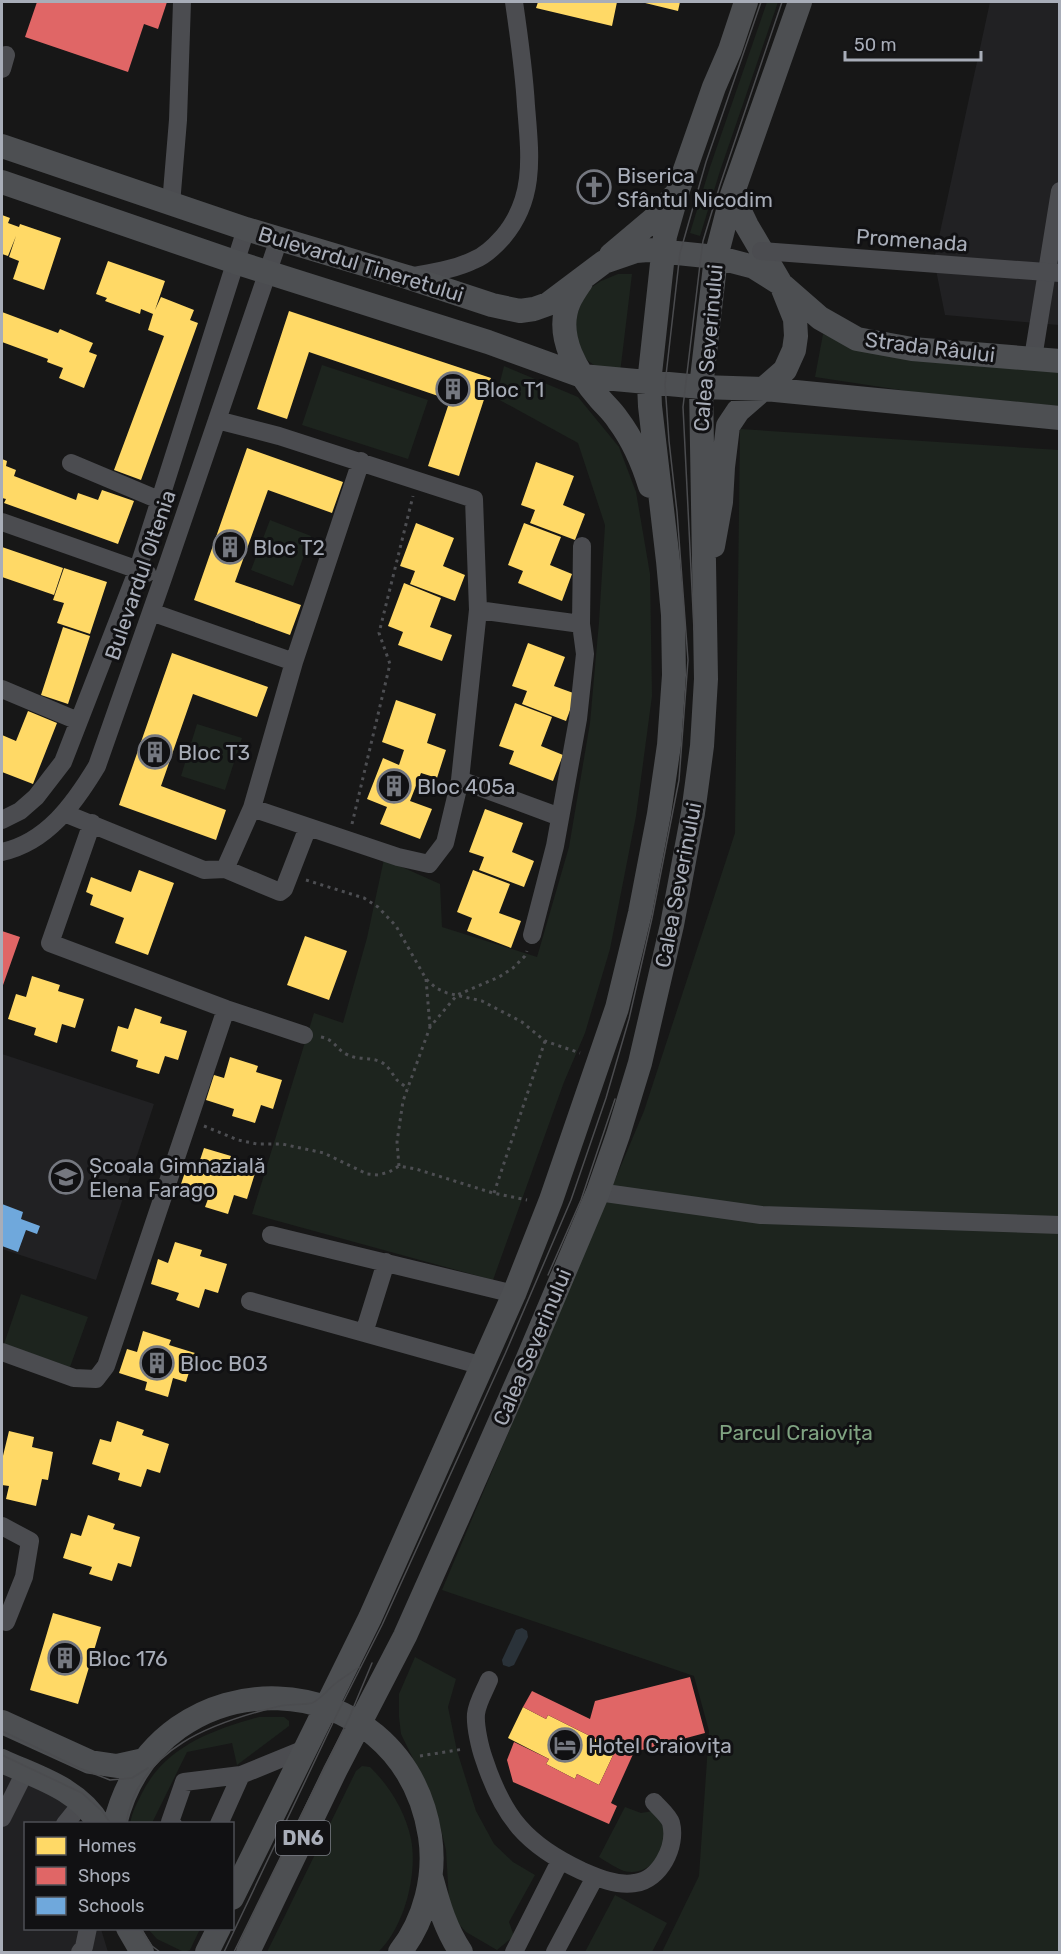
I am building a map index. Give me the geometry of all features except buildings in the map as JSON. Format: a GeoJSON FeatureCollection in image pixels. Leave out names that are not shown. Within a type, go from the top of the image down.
{"type":"FeatureCollection","features":[{"type":"Feature","properties":{"kind":"main road","name":"Calea Severinului"},"geometry":{"type":"LineString","coordinates":[[234,1889],[238,1871],[307,1748],[370,1618],[483,1366],[552,1200],[617,1008],[640,913],[659,814],[669,745],[674,675],[673,615],[650,406],[650,382],[665,236],[679,187],[746,2]]}},
{"type":"Feature","properties":{"kind":"main road","name":"Calea Severinului"},"geometry":{"type":"LineString","coordinates":[[248,1953],[335,1771],[405,1636],[528,1358],[598,1192],[640,1063],[672,926],[693,813],[702,746],[706,690],[701,387],[716,258],[732,195],[800,2]]}},
{"type":"Feature","properties":{"kind":"main road","name":"Bulevardul Tineretului"},"geometry":{"type":"LineString","coordinates":[[2,146],[246,229],[492,305],[520,310],[534,309],[548,304],[604,262],[636,252],[648,250],[716,258]]}},
{"type":"Feature","properties":{"kind":"main road","name":"Bulevardul Tineretului"},"geometry":{"type":"LineString","coordinates":[[2,182],[235,262],[488,342],[582,376],[701,387]]}},
{"type":"Feature","properties":{"kind":"main road"},"geometry":{"type":"LineString","coordinates":[[604,262],[662,212],[679,187]]}},
{"type":"Feature","properties":{"kind":"main road"},"geometry":{"type":"LineString","coordinates":[[705,593],[721,502],[728,426],[738,411],[785,370],[794,350],[795,319],[781,284],[747,226],[732,195]]}},
{"type":"Feature","properties":{"kind":"main road","name":"Strada Râului"},"geometry":{"type":"LineString","coordinates":[[716,258],[754,267],[781,284],[820,318],[857,339],[912,349],[1059,361]]}},
{"type":"Feature","properties":{"kind":"main road"},"geometry":{"type":"LineString","coordinates":[[584,277],[569,303],[565,327],[568,345],[582,376],[618,419],[633,444],[644,466],[663,525]]}},
{"type":"Feature","properties":{"kind":"main road"},"geometry":{"type":"LineString","coordinates":[[701,387],[765,389],[1059,418]]}},
{"type":"Feature","properties":{"kind":"main road"},"geometry":{"type":"LineString","coordinates":[[116,1822],[126,1790],[144,1760],[170,1733],[200,1714],[234,1702],[267,1697],[285,1698],[327,1707],[360,1724],[394,1754],[419,1796],[427,1821],[432,1849],[431,1875],[422,1913],[409,1941],[400,1953]]}},
{"type":"Feature","properties":{"kind":"main road"},"geometry":{"type":"LineString","coordinates":[[2,1722],[90,1762],[117,1766],[144,1760]]}},
{"type":"Feature","properties":{"kind":"main road"},"geometry":{"type":"LineString","coordinates":[[2,1761],[59,1787],[82,1803],[97,1822]]}},
{"type":"Feature","properties":{"kind":"main road"},"geometry":{"type":"LineString","coordinates":[[431,1875],[439,1907],[451,1938],[460,1953]]}},
{"type":"Feature","properties":{"kind":"main road"},"geometry":{"type":"LineString","coordinates":[[129,1930],[142,1953]]}},
{"type":"Feature","properties":{"kind":"main road"},"geometry":{"type":"LineString","coordinates":[[207,1953],[218,1930]]}},
{"type":"Feature","properties":{"kind":"street"},"geometry":{"type":"LineString","coordinates":[[171,204],[178,120],[182,2]]}},
{"type":"Feature","properties":{"kind":"street"},"geometry":{"type":"LineString","coordinates":[[407,277],[475,260],[496,245],[512,226],[522,207],[529,178],[530,148],[523,63],[514,2]]}},
{"type":"Feature","properties":{"kind":"street"},"geometry":{"type":"LineString","coordinates":[[1033,358],[1059,191]]}},
{"type":"Feature","properties":{"kind":"street","name":"Bulevardul Oltenia"},"geometry":{"type":"LineString","coordinates":[[2,820],[28,804],[50,781],[63,762],[138,569],[246,229]]}},
{"type":"Feature","properties":{"kind":"street","name":"Bulevardul Oltenia"},"geometry":{"type":"LineString","coordinates":[[2,852],[15,849],[44,833],[82,791],[97,766],[279,239]]}},
{"type":"Feature","properties":{"kind":"street","name":"Promenada"},"geometry":{"type":"LineString","coordinates":[[761,251],[1059,273]]}},
{"type":"Feature","properties":{"kind":"street"},"geometry":{"type":"LineString","coordinates":[[217,420],[361,461],[474,499],[478,610],[460,780],[445,843],[429,864],[398,857],[252,808]]}},
{"type":"Feature","properties":{"kind":"street"},"geometry":{"type":"LineString","coordinates":[[225,869],[252,808],[294,662],[361,461]]}},
{"type":"Feature","properties":{"kind":"street"},"geometry":{"type":"LineString","coordinates":[[71,463],[159,500]]}},
{"type":"Feature","properties":{"kind":"street"},"geometry":{"type":"LineString","coordinates":[[2,522],[163,578]]}},
{"type":"Feature","properties":{"kind":"street"},"geometry":{"type":"LineString","coordinates":[[532,935],[555,846],[578,719],[585,654],[581,624],[582,546]]}},
{"type":"Feature","properties":{"kind":"street"},"geometry":{"type":"LineString","coordinates":[[478,610],[581,624]]}},
{"type":"Feature","properties":{"kind":"street"},"geometry":{"type":"LineString","coordinates":[[151,612],[294,662]]}},
{"type":"Feature","properties":{"kind":"street"},"geometry":{"type":"LineString","coordinates":[[2,689],[78,721]]}},
{"type":"Feature","properties":{"kind":"street"},"geometry":{"type":"LineString","coordinates":[[460,780],[560,817]]}},
{"type":"Feature","properties":{"kind":"street"},"geometry":{"type":"LineString","coordinates":[[64,813],[204,870],[225,869],[276,891],[284,889],[308,827]]}},
{"type":"Feature","properties":{"kind":"street"},"geometry":{"type":"LineString","coordinates":[[92,823],[50,943],[226,1009],[304,1035]]}},
{"type":"Feature","properties":{"kind":"street"},"geometry":{"type":"LineString","coordinates":[[2,1352],[74,1378],[96,1379],[106,1366],[226,1009]]}},
{"type":"Feature","properties":{"kind":"street"},"geometry":{"type":"LineString","coordinates":[[598,1192],[761,1215],[1059,1226]]}},
{"type":"Feature","properties":{"kind":"street"},"geometry":{"type":"LineString","coordinates":[[271,1235],[514,1294]]}},
{"type":"Feature","properties":{"kind":"street"},"geometry":{"type":"LineString","coordinates":[[364,1333],[386,1262]]}},
{"type":"Feature","properties":{"kind":"street"},"geometry":{"type":"LineString","coordinates":[[250,1301],[483,1366]]}},
{"type":"Feature","properties":{"kind":"street"},"geometry":{"type":"LineString","coordinates":[[2,1526],[30,1540],[24,1577],[6,1622]]}},
{"type":"Feature","properties":{"kind":"street"},"geometry":{"type":"LineString","coordinates":[[489,1680],[476,1714],[480,1747],[493,1785],[510,1817],[528,1837],[560,1861],[617,1883],[636,1883],[653,1875],[666,1860],[672,1839],[671,1821],[654,1802]]}},
{"type":"Feature","properties":{"kind":"street"},"geometry":{"type":"LineString","coordinates":[[170,1822],[184,1782],[241,1775],[307,1748]]}},
{"type":"Feature","properties":{"kind":"street"},"geometry":{"type":"LineString","coordinates":[[2,1818],[25,1772]]}},
{"type":"Feature","properties":{"kind":"street"},"geometry":{"type":"LineString","coordinates":[[220,1822],[241,1775]]}},
{"type":"Feature","properties":{"kind":"street"},"geometry":{"type":"LineString","coordinates":[[67,1822],[82,1803]]}},
{"type":"Feature","properties":{"kind":"street"},"geometry":{"type":"LineString","coordinates":[[513,1953],[560,1861]]}},
{"type":"Feature","properties":{"kind":"street"},"geometry":{"type":"LineString","coordinates":[[555,1953],[595,1876]]}},
{"type":"Feature","properties":{"kind":"street"},"geometry":{"type":"LineString","coordinates":[[80,1953],[84,1947],[88,1930]]}},
{"type":"Feature","properties":{"kind":"path"},"geometry":{"type":"LineString","coordinates":[[349,840],[390,664],[379,633],[417,479]]}},
{"type":"Feature","properties":{"kind":"path"},"geometry":{"type":"LineString","coordinates":[[290,874],[364,898],[378,907],[396,926],[426,979],[436,988],[447,993],[482,1001],[522,1022],[545,1041],[600,1061]]}},
{"type":"Feature","properties":{"kind":"path"},"geometry":{"type":"LineString","coordinates":[[399,1166],[397,1142],[404,1101],[430,1027],[458,995],[499,977],[513,968],[525,956],[532,935]]}},
{"type":"Feature","properties":{"kind":"path"},"geometry":{"type":"LineString","coordinates":[[426,979],[430,1027]]}},
{"type":"Feature","properties":{"kind":"path"},"geometry":{"type":"LineString","coordinates":[[494,1193],[545,1041]]}},
{"type":"Feature","properties":{"kind":"path"},"geometry":{"type":"LineString","coordinates":[[339,1047],[350,1056],[381,1062],[408,1089]]}},
{"type":"Feature","properties":{"kind":"path"},"geometry":{"type":"LineString","coordinates":[[189,1119],[238,1140],[256,1144],[282,1143],[324,1153],[367,1174],[378,1175],[399,1166],[494,1193],[528,1200]]}},
{"type":"Feature","properties":{"kind":"path"},"geometry":{"type":"LineString","coordinates":[[394,1754],[412,1757],[480,1747]]}},
{"type":"Feature","properties":{"kind":"shaded area"},"geometry":{"type":"Polygon","coordinates":[[[990,2],[1059,2],[1059,325],[945,315],[934,260],[990,2]]]}},
{"type":"Feature","properties":{"kind":"shaded area","name":"Școala Gimnazială Elena Farago"},"geometry":{"type":"Polygon","coordinates":[[[2,1054],[154,1104],[96,1280],[2,1249],[2,1054]]]}},
{"type":"Feature","properties":{"kind":"shaded area"},"geometry":{"type":"Polygon","coordinates":[[[522,1628],[527,1631],[528,1637],[514,1665],[509,1667],[503,1665],[502,1660],[516,1630],[522,1628]]]}},
{"type":"Feature","properties":{"kind":"shaded area"},"geometry":{"type":"Polygon","coordinates":[[[2,1773],[66,1802],[72,1822],[24,1822],[24,1930],[101,1930],[108,1952],[2,1952],[2,1773]]]}},
{"type":"Feature","properties":{"kind":"green space"},"geometry":{"type":"Polygon","coordinates":[[[767,2],[778,2],[700,236],[690,233],[710,167],[767,2]]]}},
{"type":"Feature","properties":{"kind":"green space"},"geometry":{"type":"Polygon","coordinates":[[[618,274],[632,274],[620,373],[595,366],[586,359],[580,350],[573,325],[586,291],[618,274]]]}},
{"type":"Feature","properties":{"kind":"green space"},"geometry":{"type":"Polygon","coordinates":[[[823,334],[856,348],[1059,371],[1059,406],[914,392],[815,377],[823,334]]]}},
{"type":"Feature","properties":{"kind":"green space"},"geometry":{"type":"Polygon","coordinates":[[[322,365],[428,400],[408,459],[302,425],[322,365]]]}},
{"type":"Feature","properties":{"kind":"green space"},"geometry":{"type":"Polygon","coordinates":[[[504,366],[578,397],[619,447],[636,492],[650,574],[652,696],[636,816],[610,949],[585,1033],[564,1082],[493,1280],[252,1214],[314,1013],[343,1023],[367,938],[384,859],[440,884],[442,927],[537,957],[569,847],[590,723],[605,525],[578,443],[496,398],[504,366]]]}},
{"type":"Feature","properties":{"kind":"green space","name":"Parcul Craiovița"},"geometry":{"type":"Polygon","coordinates":[[[740,429],[1059,450],[1059,1952],[662,1952],[699,1876],[709,1731],[694,1676],[442,1590],[644,1111],[735,833],[740,429]]]}},
{"type":"Feature","properties":{"kind":"green space"},"geometry":{"type":"Polygon","coordinates":[[[270,520],[311,536],[293,586],[251,570],[270,520]]]}},
{"type":"Feature","properties":{"kind":"green space"},"geometry":{"type":"Polygon","coordinates":[[[197,724],[242,738],[225,790],[181,776],[197,724]]]}},
{"type":"Feature","properties":{"kind":"green space"},"geometry":{"type":"Polygon","coordinates":[[[21,1294],[88,1317],[70,1367],[4,1344],[21,1294]]]}},
{"type":"Feature","properties":{"kind":"green space"},"geometry":{"type":"Polygon","coordinates":[[[415,1657],[456,1679],[448,1707],[457,1751],[476,1811],[494,1844],[513,1862],[535,1875],[509,1922],[514,1936],[497,1950],[466,1932],[454,1919],[449,1900],[446,1850],[438,1817],[426,1785],[401,1734],[399,1694],[415,1657]]]}},
{"type":"Feature","properties":{"kind":"green space"},"geometry":{"type":"Polygon","coordinates":[[[259,1717],[284,1717],[289,1721],[289,1726],[237,1765],[232,1743],[187,1752],[152,1822],[130,1822],[142,1793],[163,1764],[192,1743],[224,1728],[259,1717]]]}},
{"type":"Feature","properties":{"kind":"green space"},"geometry":{"type":"Polygon","coordinates":[[[362,1766],[370,1767],[390,1791],[409,1829],[413,1853],[410,1884],[402,1915],[395,1929],[378,1952],[267,1952],[356,1771],[362,1766]]]}},
{"type":"Feature","properties":{"kind":"green space"},"geometry":{"type":"Polygon","coordinates":[[[625,1807],[641,1813],[653,1811],[662,1825],[664,1836],[663,1845],[656,1860],[642,1870],[633,1872],[621,1870],[599,1857],[625,1807]]]}},
{"type":"Feature","properties":{"kind":"green space"},"geometry":{"type":"Polygon","coordinates":[[[615,1895],[667,1923],[652,1952],[585,1952],[615,1895]]]}},
{"type":"Feature","properties":{"kind":"green space"},"geometry":{"type":"Polygon","coordinates":[[[149,1930],[200,1930],[190,1950],[184,1952],[157,1939],[149,1930]]]}},
{"type":"Feature","properties":{"kind":"tram line"},"geometry":{"type":"LineString","coordinates":[[224,1952],[382,1625],[505,1354],[571,1200],[606,1098],[629,1019],[652,918],[679,780],[688,660],[665,384],[680,253],[706,162],[761,2]]}},
{"type":"Feature","properties":{"kind":"tram line"},"geometry":{"type":"LineString","coordinates":[[694,630],[683,407],[703,241],[782,2]]}},
{"type":"Feature","properties":{"kind":"tram line"},"geometry":{"type":"LineString","coordinates":[[548,1275],[581,1200],[615,1099]]}},
{"type":"Feature","properties":{"kind":"tram line"},"geometry":{"type":"LineString","coordinates":[[234,1952],[349,1718],[372,1663]]}},
{"type":"Feature","properties":{"kind":"tram line"},"geometry":{"type":"LineString","coordinates":[[127,1822],[133,1798],[146,1776],[163,1757],[183,1742],[230,1720],[280,1706],[312,1703],[359,1667]]}},
{"type":"Feature","properties":{"kind":"tram line"},"geometry":{"type":"LineString","coordinates":[[2,1731],[79,1768],[110,1780],[132,1778],[148,1768]]}},
{"type":"Feature","properties":{"kind":"tram line"},"geometry":{"type":"LineString","coordinates":[[2,1755],[82,1793],[102,1811],[110,1822]]}},
{"type":"Feature","properties":{"kind":"tram line"},"geometry":{"type":"LineString","coordinates":[[141,1930],[152,1946],[160,1952]]}},
{"type":"Feature","properties":{"kind":"place","name":"Biserica Sfântul Nicodim"},"geometry":{"type":"Point","coordinates":[594,187]}},
{"type":"Feature","properties":{"kind":"place","name":"Bloc T1"},"geometry":{"type":"Point","coordinates":[453,389]}},
{"type":"Feature","properties":{"kind":"place","name":"Bloc T2"},"geometry":{"type":"Point","coordinates":[230,547]}},
{"type":"Feature","properties":{"kind":"place","name":"Bloc T3"},"geometry":{"type":"Point","coordinates":[155,752]}},
{"type":"Feature","properties":{"kind":"place","name":"Bloc 405a"},"geometry":{"type":"Point","coordinates":[394,786]}},
{"type":"Feature","properties":{"kind":"place","name":"Școala Gimnazială Elena Farago"},"geometry":{"type":"Point","coordinates":[66,1177]}},
{"type":"Feature","properties":{"kind":"place","name":"Bloc B03"},"geometry":{"type":"Point","coordinates":[157,1363]}},
{"type":"Feature","properties":{"kind":"place","name":"Bloc 176"},"geometry":{"type":"Point","coordinates":[65,1658]}},
{"type":"Feature","properties":{"kind":"place","name":"Hotel Craiovița"},"geometry":{"type":"Point","coordinates":[565,1745]}}]}
